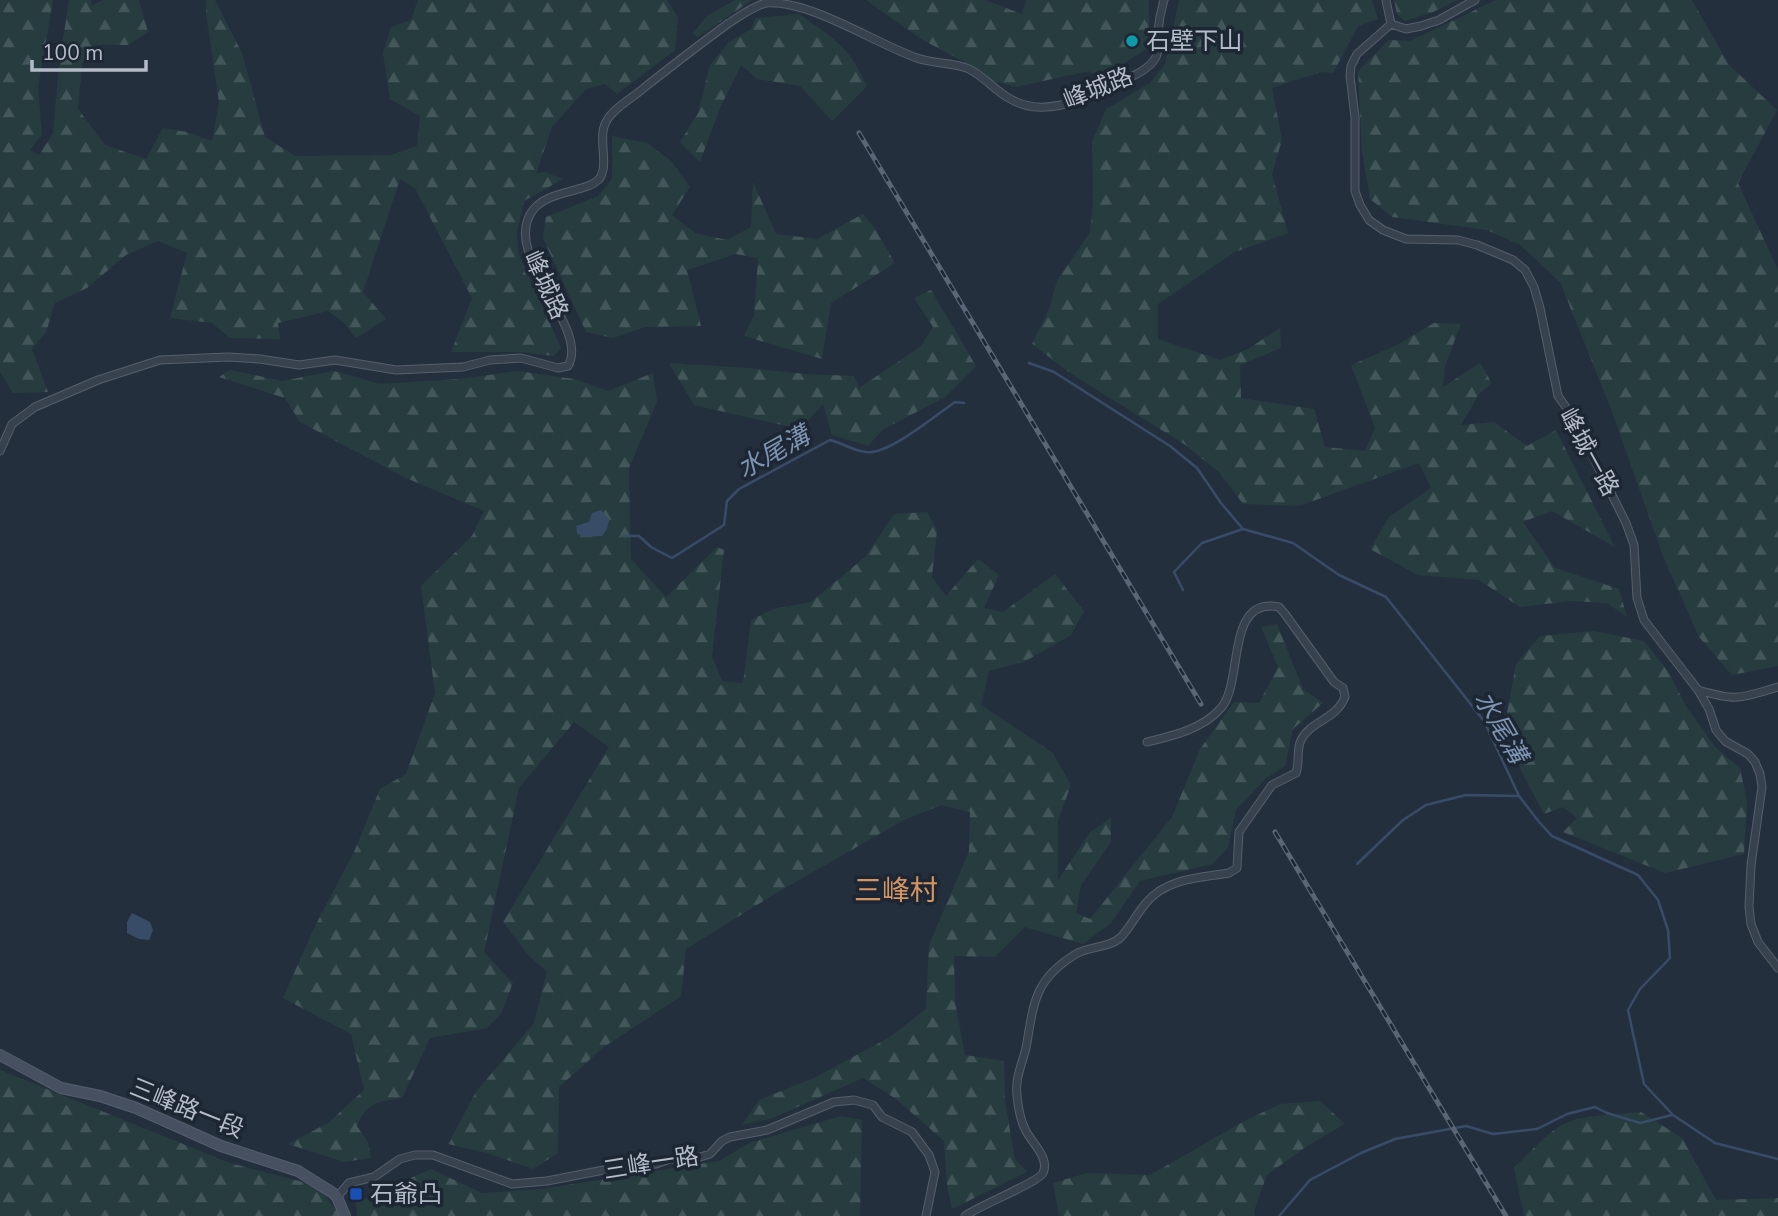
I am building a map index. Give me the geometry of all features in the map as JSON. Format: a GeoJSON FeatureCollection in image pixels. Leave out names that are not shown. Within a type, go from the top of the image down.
{"type":"FeatureCollection","features":[{"type":"Feature","properties":{"kind":"street","name":"峰城路"},"geometry":{"type":"LineString","coordinates":[[0,451],[12,424],[35,407],[98,380],[160,360],[228,357],[299,365],[335,360],[396,370],[463,367],[490,360],[522,358],[558,368],[568,366],[573,350],[570,338],[537,271],[525,239],[532,211],[549,198],[598,180],[603,171],[602,138],[607,119],[681,57],[747,11],[765,3],[787,1],[806,5],[895,50],[921,60],[968,69],[1020,105],[1036,108],[1054,107],[1084,99],[1147,68],[1155,59],[1159,47],[1158,33],[1164,0]]}},
{"type":"Feature","properties":{"kind":"street"},"geometry":{"type":"LineString","coordinates":[[1385,0],[1391,24],[1406,29],[1439,20],[1475,0]]}},
{"type":"Feature","properties":{"kind":"street","name":"峰城一路"},"geometry":{"type":"LineString","coordinates":[[1391,24],[1357,54],[1351,66],[1355,117],[1355,191],[1360,205],[1369,220],[1394,235],[1406,239],[1458,240],[1477,245],[1513,260],[1525,271],[1540,308],[1558,396],[1573,417],[1626,523],[1634,545],[1637,598],[1644,620],[1698,690],[1709,709],[1716,730],[1725,741],[1748,754],[1760,774],[1762,787],[1751,865],[1749,907],[1751,924],[1758,942],[1778,968]]}},
{"type":"Feature","properties":{"kind":"street"},"geometry":{"type":"LineString","coordinates":[[965,1216],[975,1208],[1036,1181],[1042,1177],[1045,1169],[1044,1160],[1025,1131],[1019,1111],[1017,1076],[1026,1049],[1032,1009],[1038,992],[1048,977],[1077,953],[1112,943],[1121,937],[1148,899],[1160,889],[1172,883],[1229,873],[1237,867],[1239,832],[1272,785],[1296,773],[1299,765],[1299,742],[1306,733],[1341,706],[1345,697],[1343,688],[1334,682],[1279,607],[1262,607],[1251,612],[1246,620],[1237,646],[1234,682],[1222,708],[1184,731],[1147,742]]}},
{"type":"Feature","properties":{"kind":"street"},"geometry":{"type":"LineString","coordinates":[[1698,690],[1732,699],[1747,698],[1778,687]]}},
{"type":"Feature","properties":{"kind":"street","name":"三峰路一段"},"geometry":{"type":"LineString","coordinates":[[0,1055],[61,1088],[100,1096],[136,1108],[220,1146],[298,1171],[337,1197]]}},
{"type":"Feature","properties":{"kind":"street","name":"三峰一路"},"geometry":{"type":"LineString","coordinates":[[337,1197],[349,1183],[374,1177],[400,1159],[415,1155],[433,1155],[512,1184],[700,1157],[710,1154],[722,1141],[730,1137],[767,1130],[834,1102],[854,1100],[873,1105],[881,1117],[912,1132],[929,1155],[935,1172],[926,1216]]}},
{"type":"Feature","properties":{"kind":"street"},"geometry":{"type":"LineString","coordinates":[[337,1197],[345,1216]]}},
{"type":"Feature","properties":{"kind":"green space"},"geometry":{"type":"Polygon","coordinates":[[[0,0],[53,0],[38,87],[42,135],[30,150],[39,155],[53,133],[69,0],[91,0],[91,6],[103,0],[139,0],[148,32],[128,45],[94,45],[82,63],[78,109],[105,145],[146,159],[163,128],[187,132],[212,141],[219,102],[206,0],[215,0],[242,53],[265,137],[295,156],[391,155],[417,146],[420,116],[390,99],[383,53],[391,27],[411,20],[418,0],[667,0],[678,17],[675,50],[617,94],[605,84],[586,89],[552,127],[536,174],[544,172],[563,179],[524,201],[517,232],[519,255],[561,348],[554,356],[520,352],[451,352],[472,298],[415,188],[400,179],[363,292],[386,319],[356,338],[344,323],[328,311],[278,323],[280,339],[230,338],[212,323],[170,318],[187,253],[158,241],[126,255],[87,288],[55,303],[46,332],[32,349],[48,392],[13,393],[0,372],[0,0]]]}},
{"type":"Feature","properties":{"kind":"green space"},"geometry":{"type":"Polygon","coordinates":[[[735,0],[752,0],[698,37],[692,34],[707,16],[735,0]]]}},
{"type":"Feature","properties":{"kind":"green space"},"geometry":{"type":"Polygon","coordinates":[[[866,0],[985,0],[1022,14],[1026,0],[1149,0],[1149,47],[1100,79],[1089,71],[1016,87],[993,81],[921,39],[866,0]]]}},
{"type":"Feature","properties":{"kind":"green space"},"geometry":{"type":"Polygon","coordinates":[[[1179,0],[1372,0],[1378,19],[1358,26],[1333,73],[1321,72],[1272,88],[1282,140],[1272,174],[1288,233],[1235,252],[1158,304],[1158,339],[1220,360],[1248,349],[1280,328],[1281,348],[1240,365],[1241,398],[1314,409],[1325,447],[1365,451],[1375,428],[1351,365],[1395,346],[1434,323],[1461,324],[1445,366],[1443,387],[1480,363],[1492,383],[1479,394],[1461,425],[1494,422],[1527,446],[1556,430],[1615,547],[1552,511],[1523,522],[1555,568],[1619,589],[1627,617],[1607,603],[1571,601],[1520,607],[1479,580],[1418,575],[1370,549],[1389,517],[1431,488],[1419,463],[1299,506],[1243,504],[1220,473],[1184,444],[1073,375],[1032,344],[1049,309],[1057,281],[1090,232],[1093,202],[1092,142],[1106,109],[1150,83],[1165,64],[1179,0]]]}},
{"type":"Feature","properties":{"kind":"green space"},"geometry":{"type":"Polygon","coordinates":[[[1394,0],[1458,0],[1405,21],[1397,14],[1394,0]]]}},
{"type":"Feature","properties":{"kind":"green space"},"geometry":{"type":"Polygon","coordinates":[[[1496,0],[1692,0],[1729,65],[1777,110],[1738,183],[1778,270],[1778,666],[1732,675],[1699,637],[1663,556],[1611,409],[1560,282],[1520,245],[1487,230],[1392,217],[1370,199],[1362,151],[1358,71],[1389,40],[1410,41],[1496,0]]]}},
{"type":"Feature","properties":{"kind":"green space"},"geometry":{"type":"Polygon","coordinates":[[[799,14],[839,44],[854,62],[867,86],[832,121],[800,86],[757,79],[741,65],[720,108],[700,162],[680,142],[698,113],[710,65],[728,43],[751,29],[756,18],[799,14]]]}},
{"type":"Feature","properties":{"kind":"green space"},"geometry":{"type":"Polygon","coordinates":[[[612,136],[647,143],[671,161],[690,187],[672,215],[695,233],[727,240],[751,227],[753,182],[776,234],[817,239],[863,214],[874,227],[895,263],[831,303],[822,359],[744,336],[754,315],[758,258],[735,254],[687,270],[701,326],[645,327],[613,338],[586,332],[543,238],[546,217],[598,196],[612,179],[612,136]]]}},
{"type":"Feature","properties":{"kind":"green space"},"geometry":{"type":"Polygon","coordinates":[[[931,290],[976,366],[945,397],[882,430],[868,446],[832,435],[823,404],[802,427],[791,427],[694,405],[669,363],[854,376],[859,388],[920,347],[933,327],[914,298],[931,290]]]}},
{"type":"Feature","properties":{"kind":"green space"},"geometry":{"type":"Polygon","coordinates":[[[230,370],[282,381],[334,371],[380,384],[459,379],[518,371],[574,379],[608,391],[653,373],[657,402],[629,468],[631,559],[666,597],[717,547],[724,550],[712,656],[722,681],[743,683],[751,620],[773,609],[811,602],[865,557],[894,514],[927,512],[937,530],[932,577],[946,596],[978,559],[999,575],[984,608],[1003,612],[1055,574],[1084,611],[1071,635],[1024,662],[989,671],[981,705],[1053,753],[1071,785],[1058,820],[1058,880],[1090,832],[1111,818],[1111,842],[1081,885],[1076,913],[1090,919],[1172,817],[1200,749],[1234,702],[1259,703],[1278,667],[1261,627],[1277,624],[1303,689],[1323,703],[1293,729],[1285,766],[1265,779],[1236,810],[1228,847],[1213,864],[1140,881],[1111,923],[1083,944],[1025,927],[995,957],[954,956],[955,1002],[965,1055],[1004,1061],[1005,1101],[1015,1159],[1027,1172],[952,1209],[947,1185],[944,1141],[896,1099],[863,1078],[773,1118],[742,1125],[759,1100],[814,1078],[890,1037],[926,1009],[929,945],[969,851],[970,812],[942,805],[904,820],[778,892],[686,949],[681,996],[604,1047],[559,1087],[558,1153],[533,1169],[487,1153],[448,1144],[476,1092],[534,1023],[547,971],[530,957],[503,922],[609,747],[574,722],[519,788],[484,952],[513,983],[501,1014],[487,1028],[430,1038],[402,1098],[387,1100],[369,1108],[357,1126],[368,1142],[371,1158],[344,1162],[288,1144],[328,1123],[364,1090],[351,1034],[283,998],[315,926],[354,852],[380,789],[406,774],[435,693],[421,586],[472,536],[484,511],[406,478],[300,422],[285,398],[219,377],[230,370]]]}},
{"type":"Feature","properties":{"kind":"green space"},"geometry":{"type":"Polygon","coordinates":[[[1594,631],[1644,641],[1668,671],[1686,706],[1716,748],[1740,768],[1747,802],[1744,854],[1665,873],[1563,832],[1577,818],[1563,807],[1544,814],[1521,771],[1507,713],[1516,664],[1540,636],[1594,631]]]}},
{"type":"Feature","properties":{"kind":"green space"},"geometry":{"type":"Polygon","coordinates":[[[0,1070],[230,1163],[318,1186],[340,1216],[0,1216],[0,1070]]]}},
{"type":"Feature","properties":{"kind":"green space"},"geometry":{"type":"Polygon","coordinates":[[[1320,1101],[1345,1124],[1307,1146],[1267,1175],[1254,1211],[1255,1216],[1059,1216],[1053,1183],[1087,1173],[1150,1175],[1246,1120],[1281,1104],[1320,1101]]]}},
{"type":"Feature","properties":{"kind":"green space"},"geometry":{"type":"Polygon","coordinates":[[[1641,1112],[1682,1138],[1716,1200],[1778,1198],[1778,1216],[1524,1216],[1514,1168],[1545,1138],[1571,1121],[1601,1115],[1641,1112]]]}},
{"type":"Feature","properties":{"kind":"green space"},"geometry":{"type":"Polygon","coordinates":[[[841,1116],[862,1120],[860,1216],[357,1216],[356,1202],[431,1169],[482,1193],[542,1189],[719,1161],[749,1143],[841,1116]]]}},
{"type":"Feature","properties":{"kind":"water"},"geometry":{"type":"Polygon","coordinates":[[[601,510],[609,520],[602,536],[582,537],[577,533],[576,526],[589,522],[592,513],[601,510]]]}},
{"type":"Feature","properties":{"kind":"water"},"geometry":{"type":"Polygon","coordinates":[[[132,913],[150,922],[153,930],[149,940],[127,933],[127,922],[132,913]]]}},
{"type":"Feature","properties":{"kind":"waterway","name":"水尾溝"},"geometry":{"type":"LineString","coordinates":[[1029,363],[1054,372],[1170,446],[1197,468],[1243,529],[1293,543],[1339,575],[1386,597],[1484,721],[1519,796],[1539,822],[1552,836],[1638,875],[1658,900],[1668,930],[1670,958],[1640,989],[1628,1010],[1644,1084],[1673,1115],[1715,1143],[1778,1159]]}},
{"type":"Feature","properties":{"kind":"waterway","name":"水尾溝"},"geometry":{"type":"LineString","coordinates":[[623,536],[639,536],[651,547],[672,558],[724,525],[727,501],[739,489],[830,440],[862,451],[875,452],[924,425],[955,402],[964,403]]}},
{"type":"Feature","properties":{"kind":"waterway"},"geometry":{"type":"LineString","coordinates":[[1183,590],[1174,572],[1202,543],[1243,529]]}},
{"type":"Feature","properties":{"kind":"waterway"},"geometry":{"type":"LineString","coordinates":[[1357,864],[1403,820],[1426,805],[1466,795],[1519,796]]}},
{"type":"Feature","properties":{"kind":"waterway"},"geometry":{"type":"LineString","coordinates":[[1279,1216],[1310,1180],[1361,1153],[1395,1139],[1466,1126],[1493,1134],[1537,1129],[1567,1114],[1595,1107],[1640,1123],[1672,1115]]}},
{"type":"Feature","properties":{"kind":"railway"},"geometry":{"type":"LineString","coordinates":[[859,133],[1201,704]]}},
{"type":"Feature","properties":{"kind":"railway"},"geometry":{"type":"LineString","coordinates":[[1275,832],[1506,1216]]}},
{"type":"Feature","properties":{"kind":"place","name":"石壁下山"},"geometry":{"type":"Point","coordinates":[1132,41]}},
{"type":"Feature","properties":{"kind":"place","name":"石爺凸"},"geometry":{"type":"Point","coordinates":[356,1194]}},
{"type":"Feature","properties":{"kind":"district","name":"三峰村"},"geometry":{"type":"Point","coordinates":[896,890]}}]}
